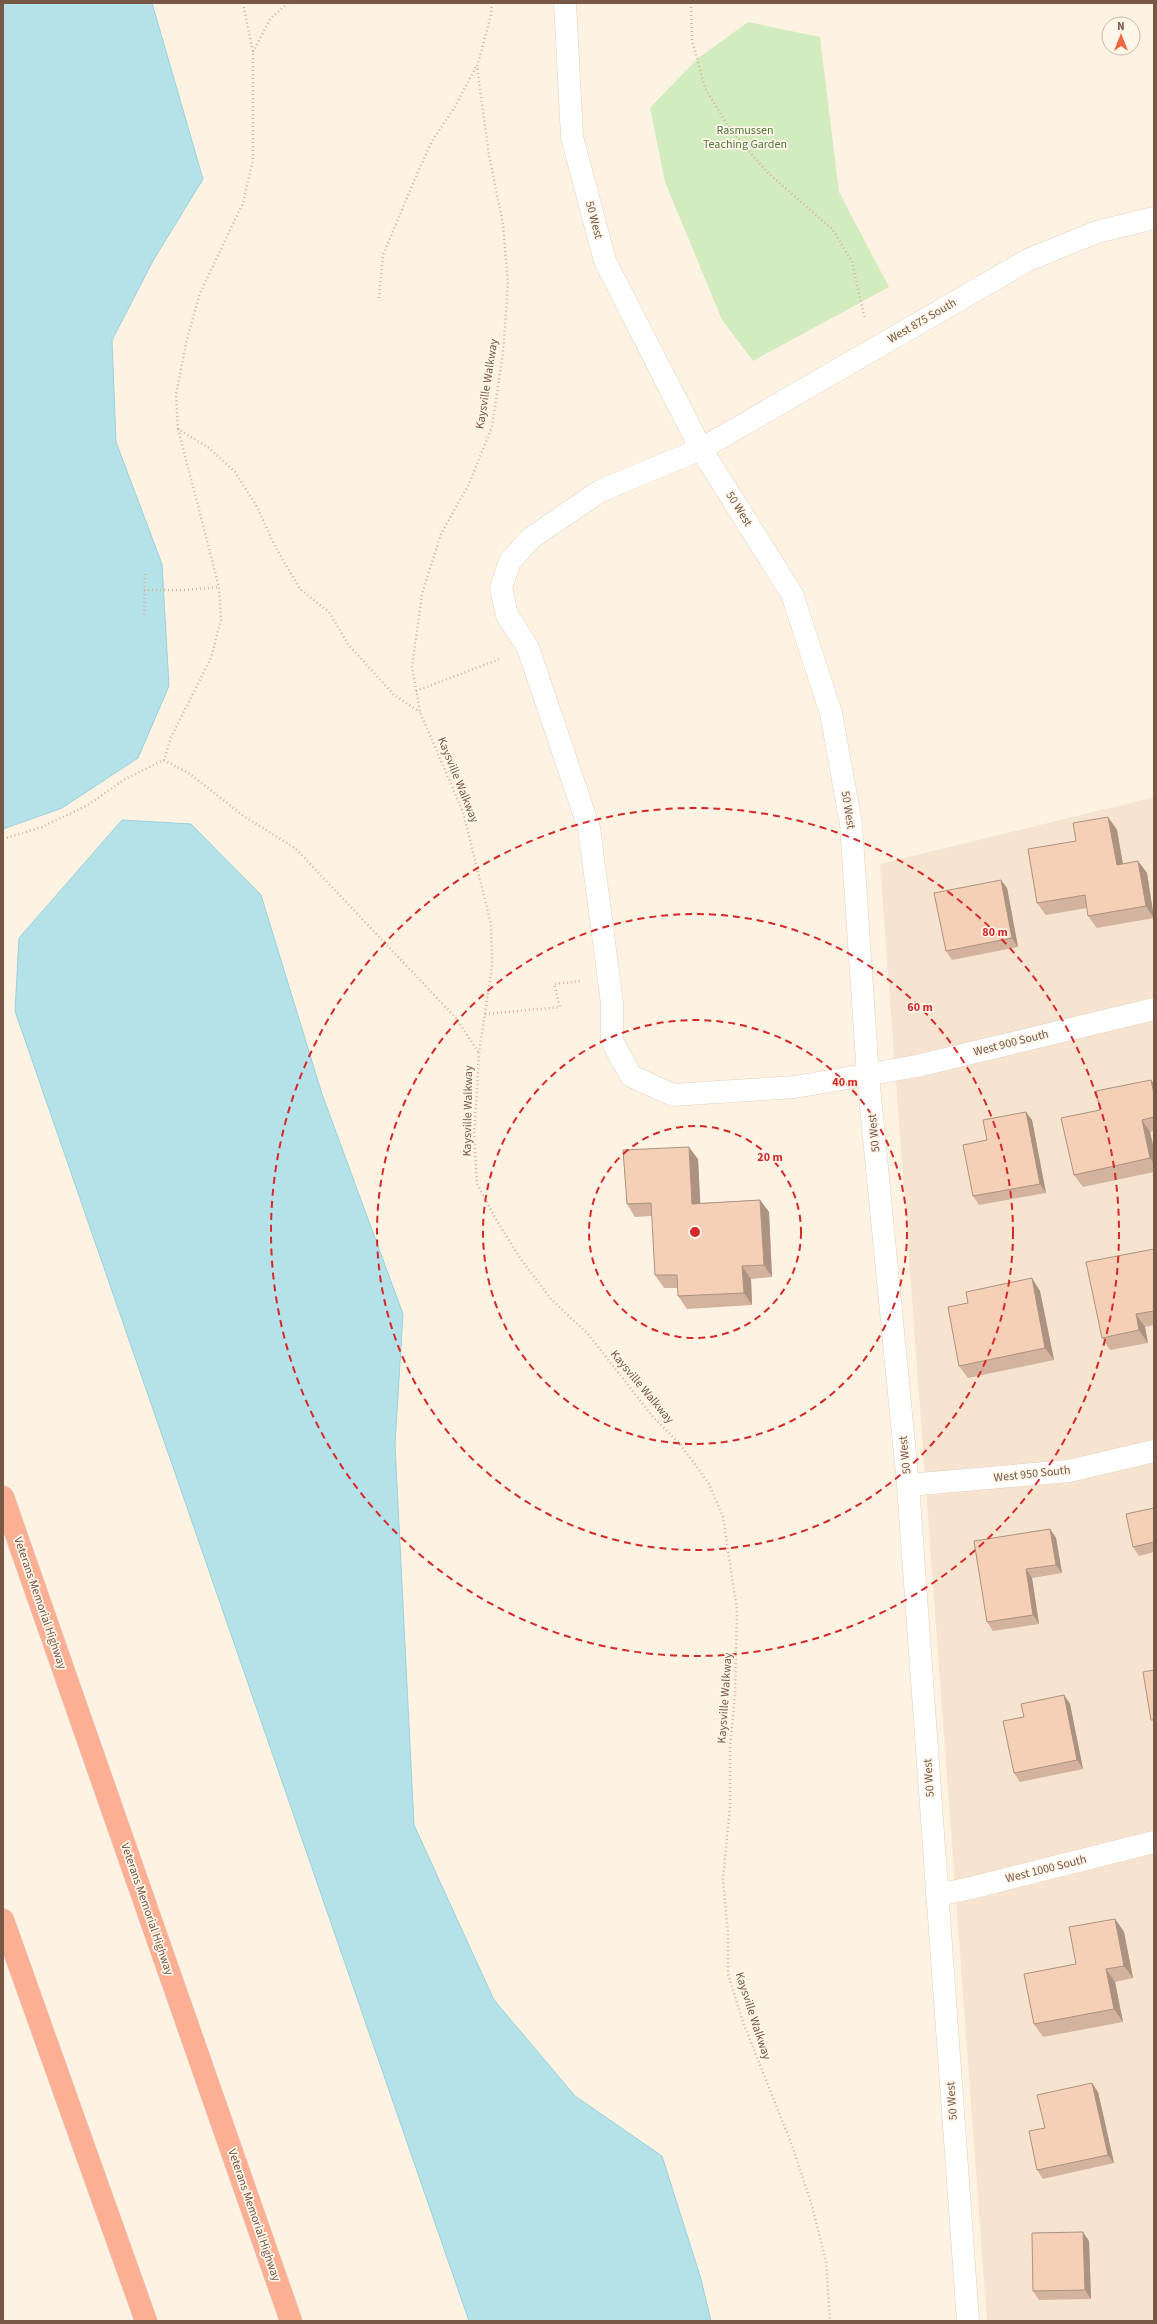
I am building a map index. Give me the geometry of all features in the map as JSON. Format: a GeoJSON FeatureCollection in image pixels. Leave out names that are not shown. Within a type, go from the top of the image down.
{"type":"FeatureCollection","features":[{"type":"Feature","properties":{"kind":"highway","name":"Veterans Memorial Highway"},"geometry":{"type":"LineString","coordinates":[[3,1497],[291,2321]]}},
{"type":"Feature","properties":{"kind":"highway"},"geometry":{"type":"LineString","coordinates":[[3,1920],[146,2321]]}},
{"type":"Feature","properties":{"kind":"street","name":"50 West"},"geometry":{"type":"LineString","coordinates":[[565,3],[572,137],[605,261],[701,449],[792,594],[831,713],[851,824],[868,1076],[908,1485],[968,2321]]}},
{"type":"Feature","properties":{"kind":"street","name":"West 875 South"},"geometry":{"type":"LineString","coordinates":[[609,978],[589,828],[528,648],[507,615],[501,588],[510,561],[531,538],[600,491],[701,449],[1028,260],[1097,232],[1154,218]]}},
{"type":"Feature","properties":{"kind":"street","name":"West 900 South"},"geometry":{"type":"LineString","coordinates":[[609,978],[612,1003],[612,1041],[631,1076],[673,1095],[795,1087],[868,1076],[1154,1009]]}},
{"type":"Feature","properties":{"kind":"street","name":"West 950 South"},"geometry":{"type":"LineString","coordinates":[[908,1485],[1069,1471],[1154,1451]]}},
{"type":"Feature","properties":{"kind":"street","name":"West 1000 South"},"geometry":{"type":"LineString","coordinates":[[937,1894],[971,1888],[1154,1842]]}},
{"type":"Feature","properties":{"kind":"path"},"geometry":{"type":"LineString","coordinates":[[3,839],[42,827],[88,805],[125,779],[164,760],[171,737],[211,658],[221,620],[219,587],[178,429],[176,394],[200,293],[243,203],[253,159],[253,52],[243,3]]}},
{"type":"Feature","properties":{"kind":"path"},"geometry":{"type":"LineString","coordinates":[[253,52],[270,19],[288,3]]}},
{"type":"Feature","properties":{"kind":"path","name":"Kaysville Walkway"},"geometry":{"type":"LineString","coordinates":[[492,3],[491,15],[477,67],[490,155],[503,224],[508,284],[503,353],[492,426],[469,484],[441,534],[422,594],[412,667],[420,712],[463,812],[491,924],[492,967],[479,1053],[474,1134],[478,1184],[497,1221],[520,1258],[551,1298],[588,1334],[654,1417],[680,1444],[709,1484],[724,1517],[737,1610],[735,1696],[730,1746],[730,1806],[723,1879],[728,1934],[728,1974],[743,2022],[793,2148],[812,2206],[826,2260],[830,2321]]}},
{"type":"Feature","properties":{"kind":"path"},"geometry":{"type":"LineString","coordinates":[[691,3],[692,40],[705,88],[728,126],[766,171],[833,230],[852,262],[872,350]]}},
{"type":"Feature","properties":{"kind":"path"},"geometry":{"type":"LineString","coordinates":[[378,298],[383,255],[417,174],[432,141],[453,110],[477,67]]}},
{"type":"Feature","properties":{"kind":"path"},"geometry":{"type":"LineString","coordinates":[[178,429],[209,448],[236,472],[257,507],[276,548],[300,589],[329,612],[348,644],[394,695],[420,712]]}},
{"type":"Feature","properties":{"kind":"path"},"geometry":{"type":"LineString","coordinates":[[144,615],[145,572]]}},
{"type":"Feature","properties":{"kind":"path"},"geometry":{"type":"LineString","coordinates":[[144,590],[185,590],[219,587]]}},
{"type":"Feature","properties":{"kind":"path"},"geometry":{"type":"LineString","coordinates":[[416,691],[528,648]]}},
{"type":"Feature","properties":{"kind":"path"},"geometry":{"type":"LineString","coordinates":[[164,760],[190,774],[245,817],[295,848],[455,1017],[479,1053]]}},
{"type":"Feature","properties":{"kind":"path"},"geometry":{"type":"LineString","coordinates":[[485,1014],[560,1007],[554,984],[609,978]]}},
{"type":"Feature","properties":{"kind":"shaded area"},"geometry":{"type":"Polygon","coordinates":[[[1154,797],[1154,2321],[987,2321],[880,864],[1154,797]]]}},
{"type":"Feature","properties":{"kind":"green space","name":"Rasmussen Teaching Garden"},"geometry":{"type":"Polygon","coordinates":[[[748,22],[820,37],[839,192],[889,287],[753,361],[722,320],[665,182],[650,108],[697,59],[748,22]]]}},
{"type":"Feature","properties":{"kind":"water"},"geometry":{"type":"Polygon","coordinates":[[[3,3],[152,3],[203,179],[154,259],[112,340],[116,442],[162,564],[169,686],[138,758],[62,808],[3,829],[3,3]]]}},
{"type":"Feature","properties":{"kind":"water"},"geometry":{"type":"Polygon","coordinates":[[[122,820],[191,824],[261,895],[322,1094],[403,1314],[395,1444],[414,1825],[494,2000],[575,2096],[662,2156],[701,2279],[711,2321],[469,2321],[15,1011],[19,938],[122,820]]]}},
{"type":"Feature","properties":{"kind":"building"},"geometry":{"type":"Polygon","coordinates":[[[1108,817],[1117,865],[1138,861],[1146,906],[1088,916],[1085,895],[1037,903],[1028,849],[1076,841],[1073,823],[1108,817]]]}},
{"type":"Feature","properties":{"kind":"building"},"geometry":{"type":"Polygon","coordinates":[[[1001,880],[1012,938],[946,951],[934,893],[1001,880]]]}},
{"type":"Feature","properties":{"kind":"building"},"geometry":{"type":"Polygon","coordinates":[[[1151,1080],[1154,1094],[1154,1117],[1142,1120],[1150,1158],[1074,1175],[1061,1118],[1100,1110],[1096,1091],[1151,1080]]]}},
{"type":"Feature","properties":{"kind":"building"},"geometry":{"type":"Polygon","coordinates":[[[1026,1112],[1040,1184],[973,1196],[963,1145],[987,1140],[983,1120],[1026,1112]]]}},
{"type":"Feature","properties":{"kind":"building"},"geometry":{"type":"Polygon","coordinates":[[[689,1147],[692,1204],[760,1200],[764,1265],[742,1266],[744,1293],[678,1296],[677,1275],[655,1275],[651,1203],[627,1204],[623,1150],[689,1147]]]}},
{"type":"Feature","properties":{"kind":"building"},"geometry":{"type":"Polygon","coordinates":[[[1154,1249],[1154,1311],[1136,1314],[1139,1330],[1102,1338],[1086,1262],[1154,1249]]]}},
{"type":"Feature","properties":{"kind":"building"},"geometry":{"type":"Polygon","coordinates":[[[1032,1278],[1045,1348],[959,1366],[948,1307],[968,1303],[966,1292],[1032,1278]]]}},
{"type":"Feature","properties":{"kind":"building"},"geometry":{"type":"Polygon","coordinates":[[[1154,1508],[1154,1542],[1133,1547],[1126,1514],[1154,1508]]]}},
{"type":"Feature","properties":{"kind":"building"},"geometry":{"type":"Polygon","coordinates":[[[1050,1529],[1056,1565],[1026,1569],[1033,1615],[987,1622],[974,1541],[1050,1529]]]}},
{"type":"Feature","properties":{"kind":"building"},"geometry":{"type":"Polygon","coordinates":[[[1154,1670],[1154,1720],[1151,1720],[1143,1672],[1154,1670]]]}},
{"type":"Feature","properties":{"kind":"building"},"geometry":{"type":"Polygon","coordinates":[[[1064,1695],[1077,1760],[1014,1773],[1003,1721],[1024,1717],[1021,1704],[1064,1695]]]}},
{"type":"Feature","properties":{"kind":"building"},"geometry":{"type":"Polygon","coordinates":[[[1115,1919],[1124,1966],[1106,1969],[1114,2009],[1034,2024],[1024,1974],[1076,1964],[1069,1927],[1115,1919]]]}},
{"type":"Feature","properties":{"kind":"building"},"geometry":{"type":"Polygon","coordinates":[[[1092,2083],[1108,2155],[1037,2170],[1029,2131],[1045,2128],[1037,2095],[1092,2083]]]}},
{"type":"Feature","properties":{"kind":"building"},"geometry":{"type":"Polygon","coordinates":[[[1083,2232],[1085,2290],[1033,2291],[1032,2233],[1083,2232]]]}}]}
